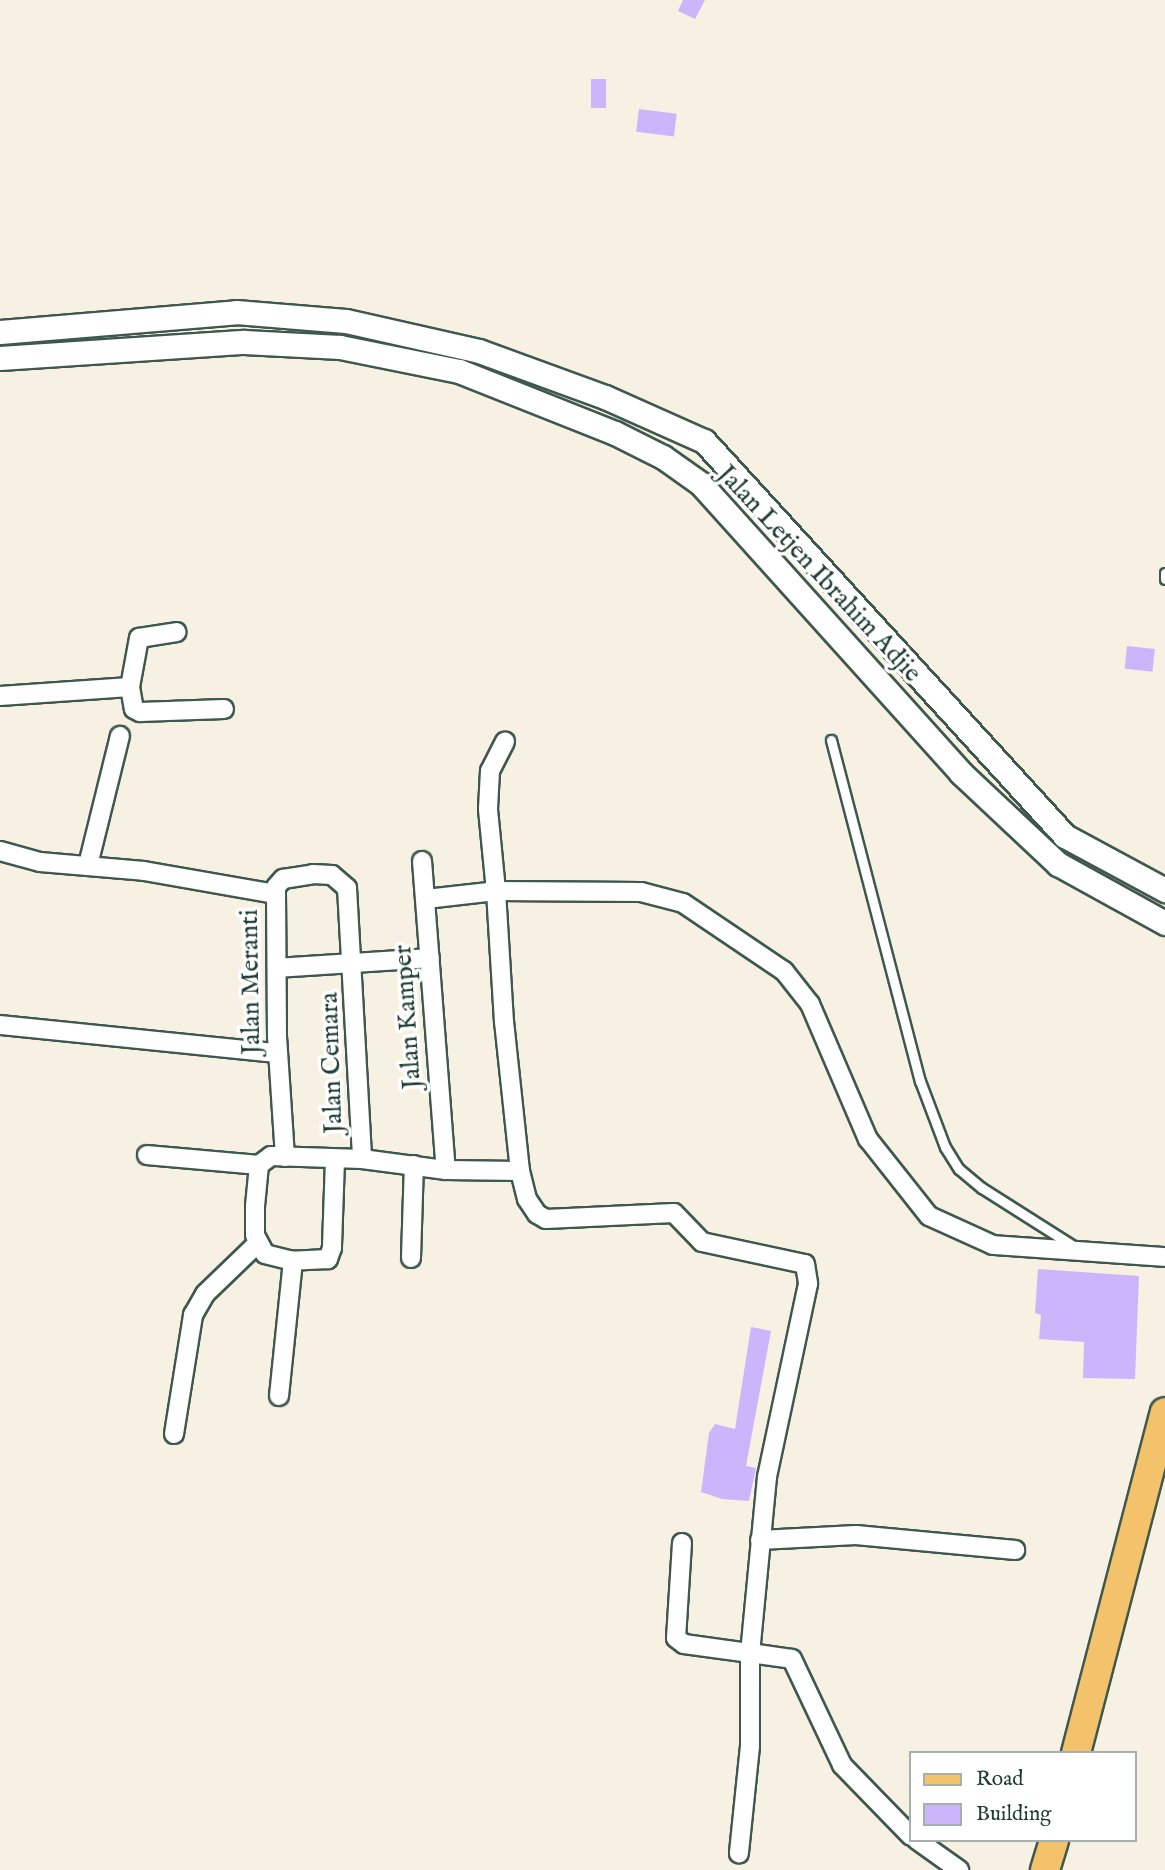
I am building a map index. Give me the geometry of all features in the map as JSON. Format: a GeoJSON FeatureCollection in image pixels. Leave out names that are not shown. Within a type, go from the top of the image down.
{"type":"FeatureCollection","features":[{"type":"Feature","properties":{"kind":"main road"},"geometry":{"type":"LineString","coordinates":[[1077,1751],[1165,1412]]}},
{"type":"Feature","properties":{"kind":"main road"},"geometry":{"type":"LineString","coordinates":[[1045,1870],[1053,1842]]}},
{"type":"Feature","properties":{"kind":"street","name":"Jalan Letjen Ibrahim Adjie"},"geometry":{"type":"LineString","coordinates":[[0,332],[236,312],[346,321],[479,351],[605,397],[704,441],[1065,836],[1165,890]]}},
{"type":"Feature","properties":{"kind":"street","name":"Jalan Letjen Ibrahim Adjie"},"geometry":{"type":"LineString","coordinates":[[0,358],[244,342],[340,347],[459,371],[615,433],[663,457],[701,484],[961,773],[1058,864],[1165,923]]}},
{"type":"Feature","properties":{"kind":"street"},"geometry":{"type":"LineString","coordinates":[[177,632],[139,638],[130,687],[134,709],[140,712],[224,709]]}},
{"type":"Feature","properties":{"kind":"street"},"geometry":{"type":"LineString","coordinates":[[0,696],[130,687]]}},
{"type":"Feature","properties":{"kind":"street"},"geometry":{"type":"LineString","coordinates":[[88,865],[120,736]]}},
{"type":"Feature","properties":{"kind":"street"},"geometry":{"type":"LineString","coordinates":[[505,742],[490,771],[488,809],[496,891],[503,1022],[520,1171],[527,1199],[537,1214],[546,1219],[674,1213],[702,1242],[750,1249],[805,1264],[808,1284],[767,1477],[750,1653],[750,1746],[739,1853]]}},
{"type":"Feature","properties":{"kind":"street"},"geometry":{"type":"LineString","coordinates":[[0,851],[40,862],[88,865],[276,894]]}},
{"type":"Feature","properties":{"kind":"street","name":"Jalan Kamper"},"geometry":{"type":"LineString","coordinates":[[422,861],[446,1170]]}},
{"type":"Feature","properties":{"kind":"street","name":"Jalan Meranti"},"geometry":{"type":"LineString","coordinates":[[285,1157],[278,1053],[278,881],[295,874],[332,875],[347,888]]}},
{"type":"Feature","properties":{"kind":"street","name":"Jalan Cemara"},"geometry":{"type":"LineString","coordinates":[[347,888],[355,965],[362,1159]]}},
{"type":"Feature","properties":{"kind":"street"},"geometry":{"type":"LineString","coordinates":[[426,899],[496,891],[640,892],[683,903],[784,971],[810,1004],[868,1139],[929,1216],[993,1245],[1165,1257]]}},
{"type":"Feature","properties":{"kind":"street"},"geometry":{"type":"LineString","coordinates":[[277,968],[430,958]]}},
{"type":"Feature","properties":{"kind":"street"},"geometry":{"type":"LineString","coordinates":[[0,1025],[278,1053]]}},
{"type":"Feature","properties":{"kind":"street"},"geometry":{"type":"LineString","coordinates":[[147,1155],[259,1165],[271,1156],[362,1159],[446,1170],[520,1171]]}},
{"type":"Feature","properties":{"kind":"street"},"geometry":{"type":"LineString","coordinates":[[259,1165],[257,1244],[265,1254],[293,1261],[328,1259],[332,1248],[335,1160]]}},
{"type":"Feature","properties":{"kind":"street"},"geometry":{"type":"LineString","coordinates":[[411,1258],[414,1165]]}},
{"type":"Feature","properties":{"kind":"street"},"geometry":{"type":"LineString","coordinates":[[174,1434],[193,1315],[205,1294],[257,1244]]}},
{"type":"Feature","properties":{"kind":"street"},"geometry":{"type":"LineString","coordinates":[[279,1396],[293,1261]]}},
{"type":"Feature","properties":{"kind":"street"},"geometry":{"type":"LineString","coordinates":[[760,1540],[856,1535],[1015,1550]]}},
{"type":"Feature","properties":{"kind":"street"},"geometry":{"type":"LineString","coordinates":[[681,1543],[676,1638],[684,1644],[792,1659],[842,1765],[909,1834]]}},
{"type":"Feature","properties":{"kind":"street"},"geometry":{"type":"LineString","coordinates":[[920,1842],[959,1870]]}},
{"type":"Feature","properties":{"kind":"lane"},"geometry":{"type":"LineString","coordinates":[[1165,573],[1165,579]]}},
{"type":"Feature","properties":{"kind":"lane"},"geometry":{"type":"LineString","coordinates":[[831,740],[920,1081],[945,1147],[959,1168],[982,1188],[1084,1251]]}},
{"type":"Feature","properties":{"kind":"building"},"geometry":{"type":"Polygon","coordinates":[[[683,0],[705,0],[695,19],[678,11],[683,0]]]}},
{"type":"Feature","properties":{"kind":"building"},"geometry":{"type":"Polygon","coordinates":[[[591,79],[606,79],[606,108],[591,108],[591,79]]]}},
{"type":"Feature","properties":{"kind":"building"},"geometry":{"type":"Polygon","coordinates":[[[639,109],[677,114],[674,136],[636,132],[639,109]]]}},
{"type":"Feature","properties":{"kind":"building"},"geometry":{"type":"Polygon","coordinates":[[[1127,646],[1155,649],[1152,672],[1125,669],[1127,646]]]}},
{"type":"Feature","properties":{"kind":"building"},"geometry":{"type":"Polygon","coordinates":[[[1038,1269],[1139,1276],[1135,1379],[1083,1378],[1084,1342],[1039,1339],[1041,1315],[1035,1313],[1038,1269]]]}},
{"type":"Feature","properties":{"kind":"building"},"geometry":{"type":"Polygon","coordinates":[[[751,1327],[771,1331],[746,1466],[756,1468],[749,1501],[722,1499],[701,1492],[709,1433],[715,1424],[735,1429],[751,1327]]]}}]}
